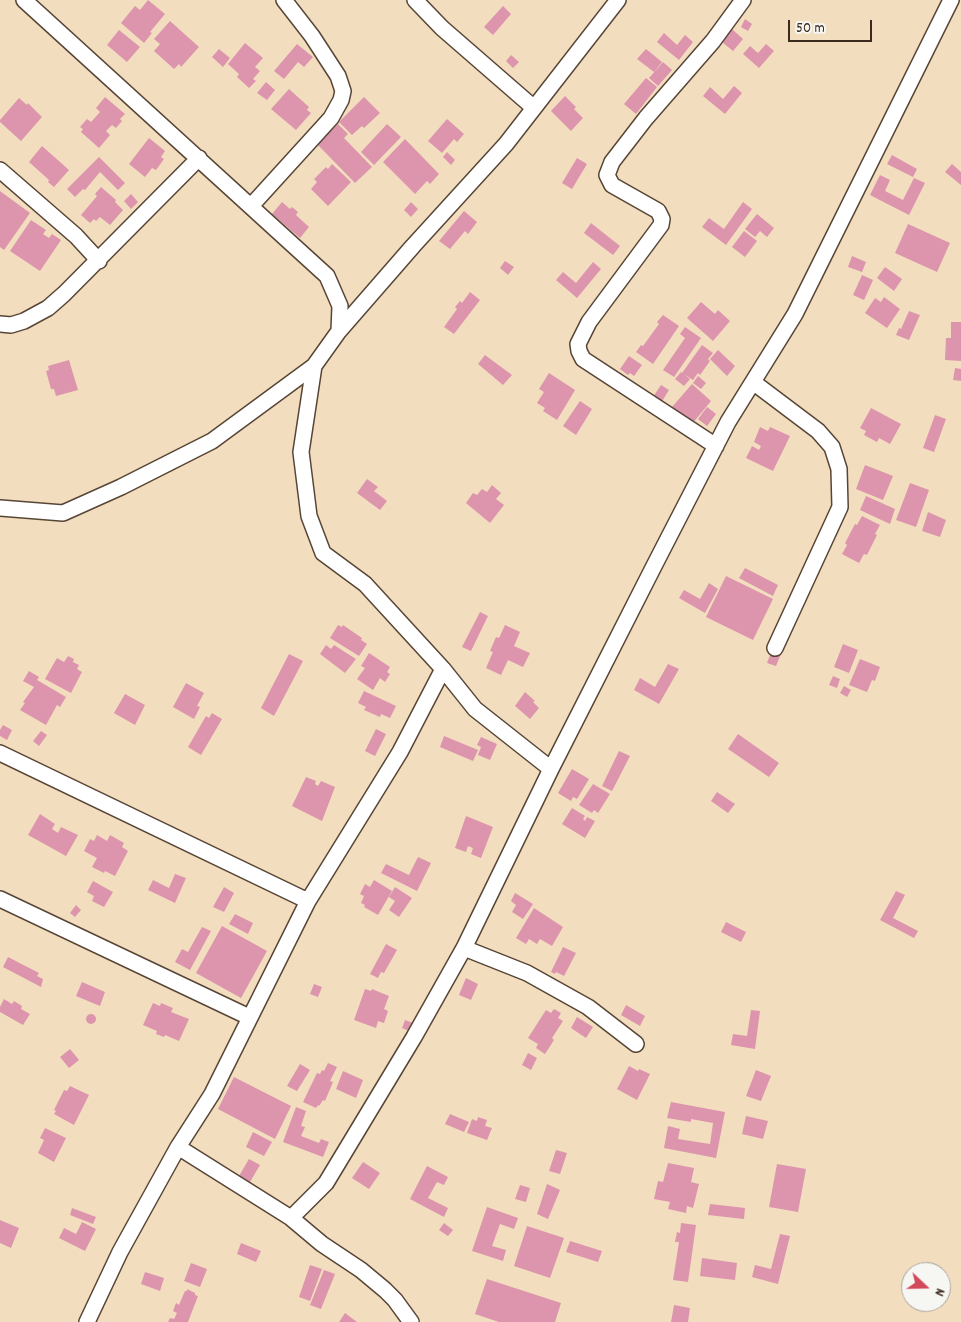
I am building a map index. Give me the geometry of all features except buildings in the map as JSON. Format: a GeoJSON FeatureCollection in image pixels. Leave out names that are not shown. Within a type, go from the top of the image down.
{"type":"FeatureCollection","features":[{"type":"Feature","properties":{"kind":"street"},"geometry":{"type":"LineString","coordinates":[[24,0],[327,276],[340,306],[339,331]]}},
{"type":"Feature","properties":{"kind":"street"},"geometry":{"type":"LineString","coordinates":[[251,206],[331,118],[341,100],[343,91],[338,76],[312,36],[284,0]]}},
{"type":"Feature","properties":{"kind":"street"},"geometry":{"type":"LineString","coordinates":[[415,0],[442,28],[534,108]]}},
{"type":"Feature","properties":{"kind":"street"},"geometry":{"type":"LineString","coordinates":[[0,508],[63,513],[121,488],[212,441],[314,366],[339,331],[506,144],[618,0]]}},
{"type":"Feature","properties":{"kind":"street"},"geometry":{"type":"LineString","coordinates":[[716,446],[583,358],[578,351],[578,344],[589,322],[661,225],[662,219],[658,211],[612,186],[607,175],[612,162],[646,118],[713,41],[743,0]]}},
{"type":"Feature","properties":{"kind":"street"},"geometry":{"type":"LineString","coordinates":[[291,1218],[326,1183],[414,1037],[464,948],[551,770],[728,422],[795,314],[951,0]]}},
{"type":"Feature","properties":{"kind":"street"},"geometry":{"type":"LineString","coordinates":[[0,324],[11,325],[24,321],[48,308],[98,261],[199,158]]}},
{"type":"Feature","properties":{"kind":"street"},"geometry":{"type":"LineString","coordinates":[[0,170],[76,236],[98,261]]}},
{"type":"Feature","properties":{"kind":"street"},"geometry":{"type":"LineString","coordinates":[[314,366],[301,452],[309,516],[322,553],[364,584],[443,669],[476,709],[551,770]]}},
{"type":"Feature","properties":{"kind":"street"},"geometry":{"type":"LineString","coordinates":[[753,382],[818,431],[832,447],[839,469],[840,507],[775,648]]}},
{"type":"Feature","properties":{"kind":"street"},"geometry":{"type":"LineString","coordinates":[[87,1322],[120,1252],[178,1147],[212,1094],[308,901],[400,752],[443,669]]}},
{"type":"Feature","properties":{"kind":"street"},"geometry":{"type":"LineString","coordinates":[[0,753],[308,901]]}},
{"type":"Feature","properties":{"kind":"street"},"geometry":{"type":"LineString","coordinates":[[0,900],[249,1018]]}},
{"type":"Feature","properties":{"kind":"street"},"geometry":{"type":"LineString","coordinates":[[464,948],[527,973],[588,1007],[636,1044]]}},
{"type":"Feature","properties":{"kind":"street"},"geometry":{"type":"LineString","coordinates":[[178,1147],[291,1218],[322,1244],[385,1290],[411,1322]]}}]}
